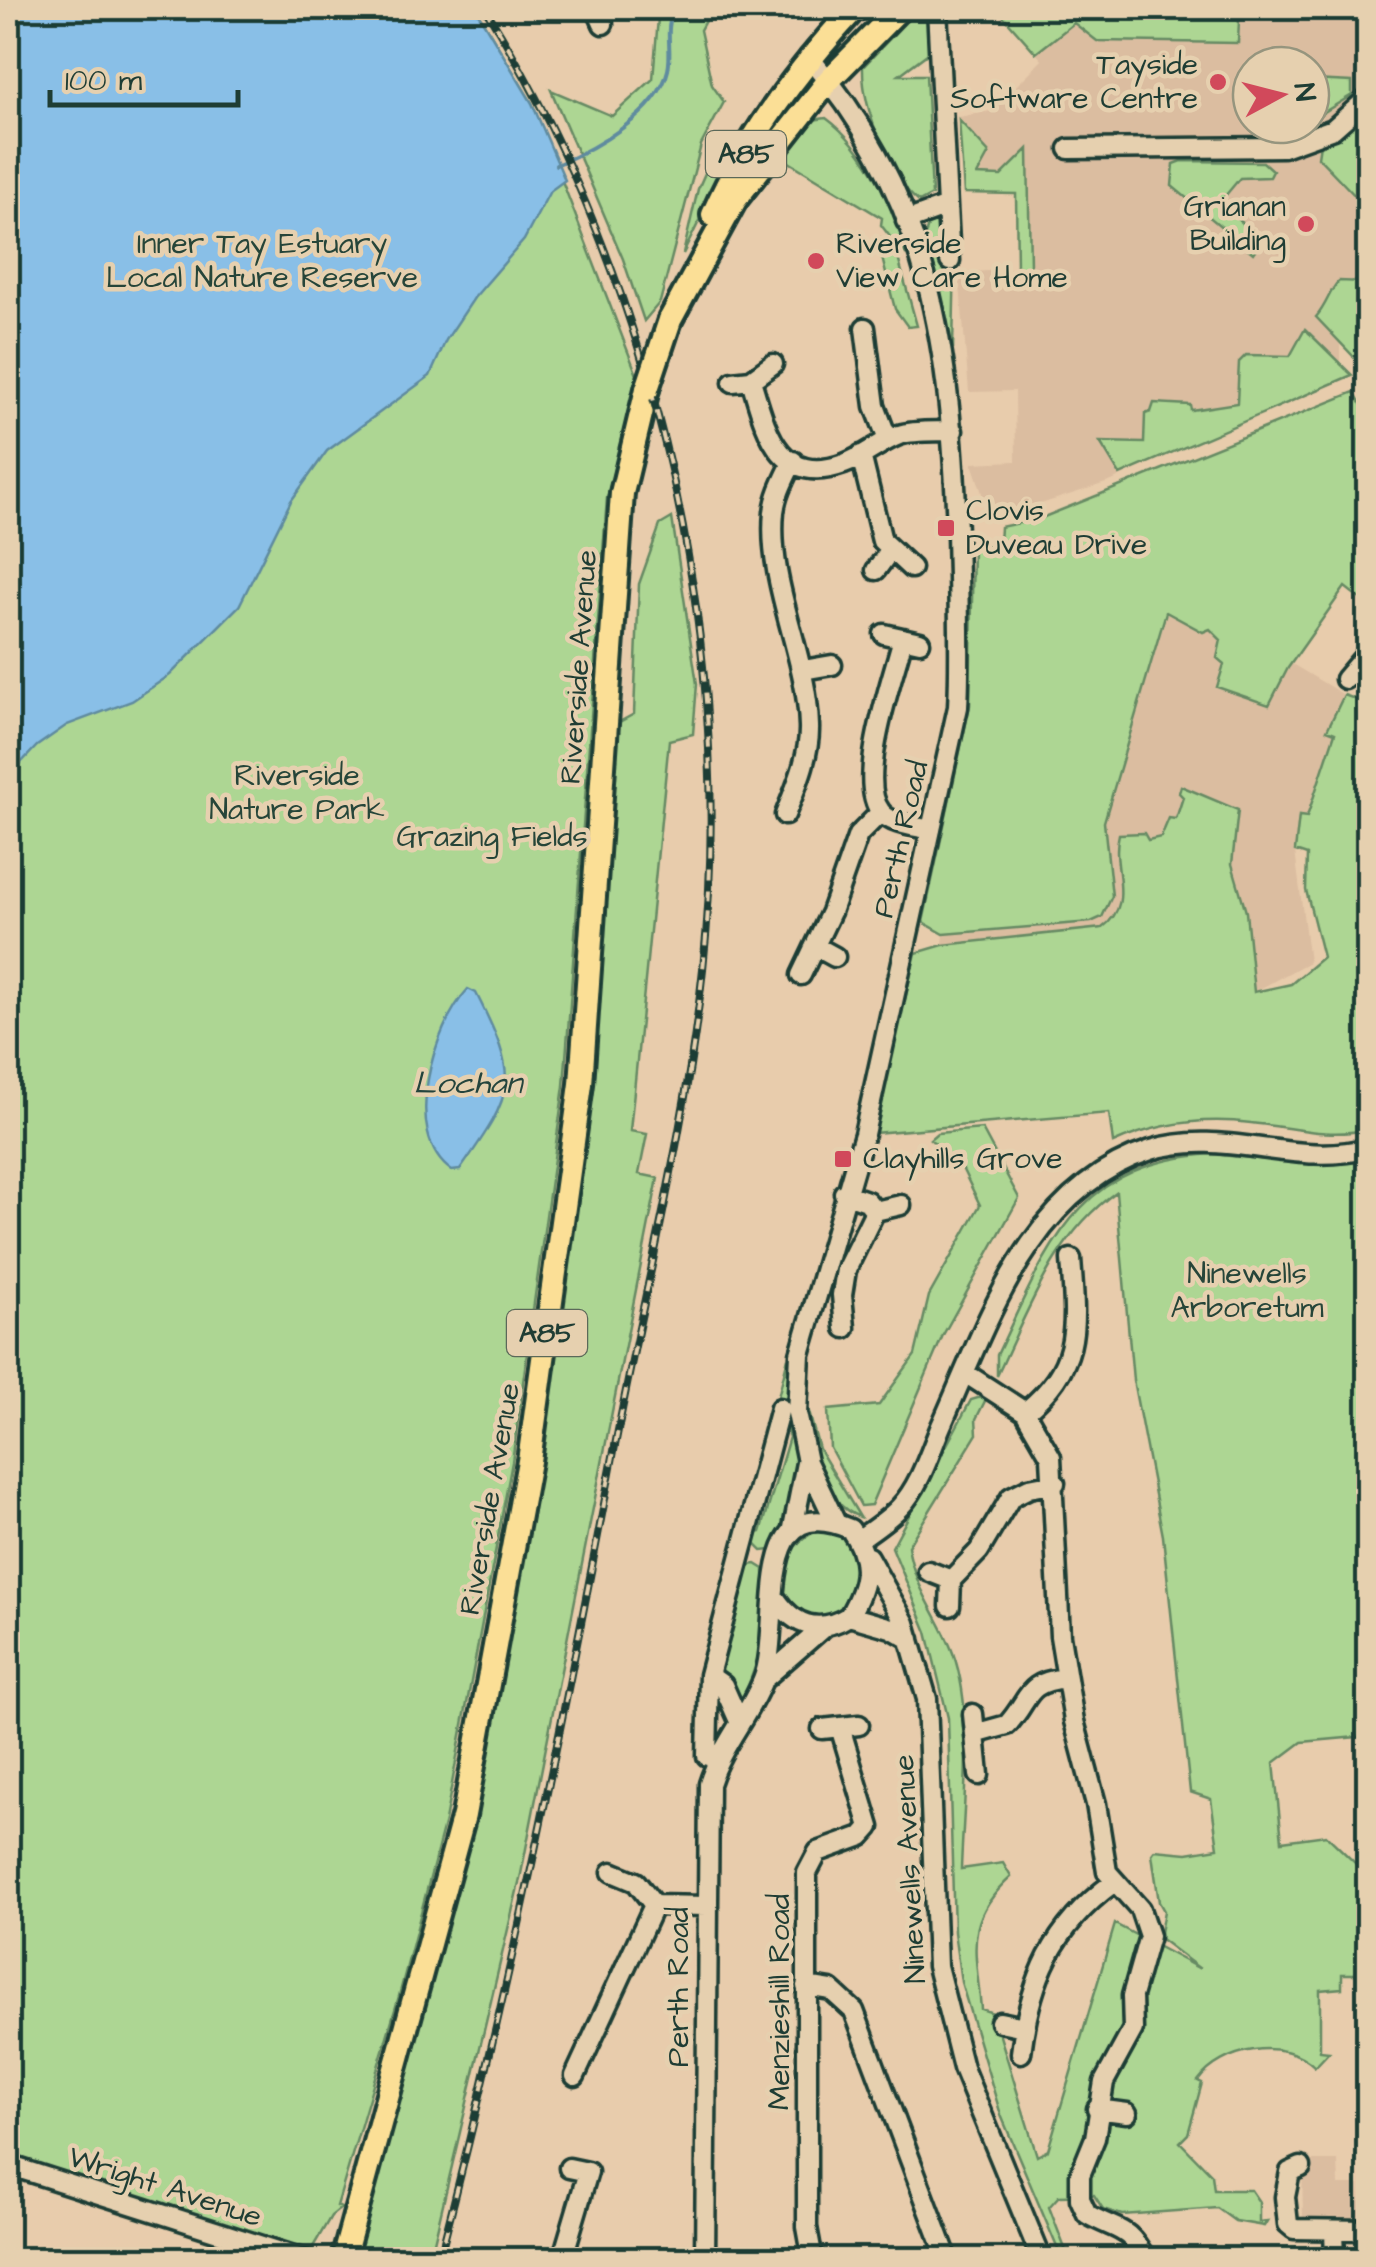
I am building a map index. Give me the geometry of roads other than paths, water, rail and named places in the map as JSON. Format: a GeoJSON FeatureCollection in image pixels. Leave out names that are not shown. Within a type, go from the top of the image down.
{"type":"FeatureCollection","features":[{"type":"Feature","properties":{"kind":"main road","name":"Riverside Avenue"},"geometry":{"type":"LineString","coordinates":[[343,2260],[464,1815],[530,1462],[580,1084],[622,493],[647,390],[670,320],[726,185],[810,57],[855,8]]}},
{"type":"Feature","properties":{"kind":"main road","name":"Riverside Avenue"},"geometry":{"type":"LineString","coordinates":[[670,320],[734,200],[829,80],[900,8]]}},
{"type":"Feature","properties":{"kind":"street"},"geometry":{"type":"LineString","coordinates":[[938,8],[950,261]]}},
{"type":"Feature","properties":{"kind":"street","name":"Perth Road"},"geometry":{"type":"LineString","coordinates":[[810,57],[882,162],[906,221],[940,324],[953,431],[958,707],[864,1134],[800,1354],[797,1414],[806,1462],[836,1523],[850,1529],[862,1547]]}},
{"type":"Feature","properties":{"kind":"street"},"geometry":{"type":"LineString","coordinates":[[1069,149],[1283,147],[1334,129],[1368,98]]}},
{"type":"Feature","properties":{"kind":"street"},"geometry":{"type":"LineString","coordinates":[[906,221],[947,206]]}},
{"type":"Feature","properties":{"kind":"street"},"geometry":{"type":"LineString","coordinates":[[865,328],[875,406],[888,440]]}},
{"type":"Feature","properties":{"kind":"street"},"geometry":{"type":"LineString","coordinates":[[848,365],[869,363]]}},
{"type":"Feature","properties":{"kind":"street"},"geometry":{"type":"LineString","coordinates":[[774,364],[742,381],[770,441],[792,461],[826,467],[904,434],[953,431]]}},
{"type":"Feature","properties":{"kind":"street"},"geometry":{"type":"LineString","coordinates":[[861,455],[882,541],[889,552],[911,568]]}},
{"type":"Feature","properties":{"kind":"street"},"geometry":{"type":"LineString","coordinates":[[785,815],[807,750],[803,670],[786,607],[774,534],[778,495],[792,461]]}},
{"type":"Feature","properties":{"kind":"street"},"geometry":{"type":"LineString","coordinates":[[876,570],[889,552]]}},
{"type":"Feature","properties":{"kind":"street"},"geometry":{"type":"LineString","coordinates":[[884,634],[911,640],[877,740],[872,786],[881,812],[892,821],[931,830]]}},
{"type":"Feature","properties":{"kind":"street"},"geometry":{"type":"LineString","coordinates":[[1345,679],[1368,652]]}},
{"type":"Feature","properties":{"kind":"street"},"geometry":{"type":"LineString","coordinates":[[803,670],[832,665]]}},
{"type":"Feature","properties":{"kind":"street"},"geometry":{"type":"LineString","coordinates":[[801,975],[858,836],[881,812]]}},
{"type":"Feature","properties":{"kind":"street"},"geometry":{"type":"LineString","coordinates":[[815,946],[835,957]]}},
{"type":"Feature","properties":{"kind":"street"},"geometry":{"type":"LineString","coordinates":[[910,1639],[892,1628],[849,1616],[862,1594],[862,1547],[907,1498],[1024,1250],[1061,1203],[1105,1171],[1149,1151],[1192,1141],[1227,1141],[1332,1156],[1368,1148]]}},
{"type":"Feature","properties":{"kind":"street"},"geometry":{"type":"LineString","coordinates":[[844,1193],[867,1201],[875,1211]]}},
{"type":"Feature","properties":{"kind":"street"},"geometry":{"type":"LineString","coordinates":[[875,1211],[901,1205]]}},
{"type":"Feature","properties":{"kind":"street"},"geometry":{"type":"LineString","coordinates":[[845,1328],[842,1295],[846,1270],[875,1211]]}},
{"type":"Feature","properties":{"kind":"street"},"geometry":{"type":"LineString","coordinates":[[1026,1412],[1051,1390],[1070,1358],[1071,1259]]}},
{"type":"Feature","properties":{"kind":"street"},"geometry":{"type":"LineString","coordinates":[[1051,1287],[1073,1286]]}},
{"type":"Feature","properties":{"kind":"street"},"geometry":{"type":"LineString","coordinates":[[965,1374],[1026,1412],[1051,1456],[1055,1483],[1055,1577],[1066,1678],[1096,1804],[1102,1858],[1113,1884],[1140,1909],[1149,1936],[1132,1996],[1133,2029],[1104,2082],[1095,2138],[1080,2175],[1080,2199],[1087,2214],[1119,2226],[1134,2237],[1146,2260]]}},
{"type":"Feature","properties":{"kind":"street"},"geometry":{"type":"LineString","coordinates":[[707,1756],[709,1674],[780,1408]]}},
{"type":"Feature","properties":{"kind":"street","name":"Perth Road"},"geometry":{"type":"LineString","coordinates":[[705,2260],[710,1784],[763,1680],[773,1641],[776,1563],[794,1528],[806,1462]]}},
{"type":"Feature","properties":{"kind":"street"},"geometry":{"type":"LineString","coordinates":[[950,1606],[951,1580],[980,1551],[1011,1496],[1055,1483]]}},
{"type":"Feature","properties":{"kind":"street"},"geometry":{"type":"LineString","coordinates":[[794,1528],[836,1523]]}},
{"type":"Feature","properties":{"kind":"street","name":"Ninewells Avenue"},"geometry":{"type":"LineString","coordinates":[[862,1547],[910,1639],[927,1699],[937,1966],[962,2068],[1042,2260]]}},
{"type":"Feature","properties":{"kind":"street"},"geometry":{"type":"LineString","coordinates":[[742,1552],[776,1563]]}},
{"type":"Feature","properties":{"kind":"street"},"geometry":{"type":"LineString","coordinates":[[928,1571],[951,1580]]}},
{"type":"Feature","properties":{"kind":"street"},"geometry":{"type":"LineString","coordinates":[[776,1600],[788,1616],[804,1626],[825,1626]]}},
{"type":"Feature","properties":{"kind":"street","name":"Perth Road"},"geometry":{"type":"LineString","coordinates":[[763,1680],[825,1626],[849,1616]]}},
{"type":"Feature","properties":{"kind":"street"},"geometry":{"type":"LineString","coordinates":[[709,1674],[723,1685],[739,1721]]}},
{"type":"Feature","properties":{"kind":"street"},"geometry":{"type":"LineString","coordinates":[[978,1732],[1007,1724],[1027,1692],[1039,1683],[1066,1678]]}},
{"type":"Feature","properties":{"kind":"street"},"geometry":{"type":"LineString","coordinates":[[973,1714],[978,1732],[979,1775]]}},
{"type":"Feature","properties":{"kind":"street","name":"Menzieshill Road"},"geometry":{"type":"LineString","coordinates":[[813,2260],[806,2227],[810,1860],[818,1852],[862,1836],[870,1827],[840,1727]]}},
{"type":"Feature","properties":{"kind":"street"},"geometry":{"type":"LineString","coordinates":[[612,1872],[636,1882],[654,1906]]}},
{"type":"Feature","properties":{"kind":"street"},"geometry":{"type":"LineString","coordinates":[[1021,2053],[1024,2027],[1053,1944],[1068,1920],[1113,1884]]}},
{"type":"Feature","properties":{"kind":"street"},"geometry":{"type":"LineString","coordinates":[[654,1906],[707,1906]]}},
{"type":"Feature","properties":{"kind":"street"},"geometry":{"type":"LineString","coordinates":[[575,2076],[654,1906]]}},
{"type":"Feature","properties":{"kind":"street"},"geometry":{"type":"LineString","coordinates":[[806,1986],[831,1990],[854,2011],[948,2260]]}},
{"type":"Feature","properties":{"kind":"street"},"geometry":{"type":"LineString","coordinates":[[1000,2022],[1024,2027]]}},
{"type":"Feature","properties":{"kind":"street"},"geometry":{"type":"LineString","coordinates":[[587,2050],[608,2058]]}},
{"type":"Feature","properties":{"kind":"street"},"geometry":{"type":"LineString","coordinates":[[1097,2109],[1126,2113]]}},
{"type":"Feature","properties":{"kind":"street","name":"Wright Avenue"},"geometry":{"type":"LineString","coordinates":[[8,2165],[306,2260]]}},
{"type":"Feature","properties":{"kind":"street"},"geometry":{"type":"LineString","coordinates":[[1302,2166],[1290,2172],[1285,2197],[1288,2224],[1294,2229],[1368,2230]]}},
{"type":"Feature","properties":{"kind":"street"},"geometry":{"type":"LineString","coordinates":[[562,2260],[588,2172],[569,2168]]}},
{"type":"Feature","properties":{"kind":"street"},"geometry":{"type":"LineString","coordinates":[[1334,2230],[1335,2260]]}},
{"type":"Feature","properties":{"kind":"water","name":"Inner Tay Estuary Local Nature Reserve"},"geometry":{"type":"Polygon","coordinates":[[[8,8],[475,8],[532,103],[565,180],[550,191],[524,240],[474,298],[446,340],[430,376],[327,451],[291,501],[239,606],[170,675],[132,701],[67,725],[37,746],[20,764],[8,790],[8,8]]]}},
{"type":"Feature","properties":{"kind":"water","name":"Lochan"},"geometry":{"type":"Polygon","coordinates":[[[468,989],[476,993],[500,1046],[506,1084],[492,1121],[460,1170],[452,1171],[436,1154],[428,1133],[425,1107],[434,1053],[455,1006],[468,989]]]}},
{"type":"Feature","properties":{"kind":"waterway"},"geometry":{"type":"LineString","coordinates":[[556,165],[606,140],[652,101],[668,70],[670,23],[675,8]]}},
{"type":"Feature","properties":{"kind":"railway"},"geometry":{"type":"LineString","coordinates":[[439,2260],[534,1857],[675,1151],[696,1030],[710,846],[707,721],[694,596],[671,471],[639,348],[596,229],[545,116],[485,8]]}},
{"type":"Feature","properties":{"kind":"place","name":"Tayside Software Centre"},"geometry":{"type":"Point","coordinates":[1218,82]}},
{"type":"Feature","properties":{"kind":"place","name":"Grianan Building"},"geometry":{"type":"Point","coordinates":[1306,224]}},
{"type":"Feature","properties":{"kind":"place","name":"Riverside View Care Home"},"geometry":{"type":"Point","coordinates":[816,261]}},
{"type":"Feature","properties":{"kind":"place","name":"Clovis Duveau Drive"},"geometry":{"type":"Point","coordinates":[946,528]}},
{"type":"Feature","properties":{"kind":"place","name":"Clayhills Grove"},"geometry":{"type":"Point","coordinates":[843,1159]}},
{"type":"Feature","properties":{"kind":"park label","name":"Riverside Nature Park"},"geometry":{"type":"Point","coordinates":[297,793]}},
{"type":"Feature","properties":{"kind":"park label","name":"Grazing Fields"},"geometry":{"type":"Point","coordinates":[492,837]}},
{"type":"Feature","properties":{"kind":"park label","name":"Ninewells Arboretum"},"geometry":{"type":"Point","coordinates":[1247,1291]}}]}
